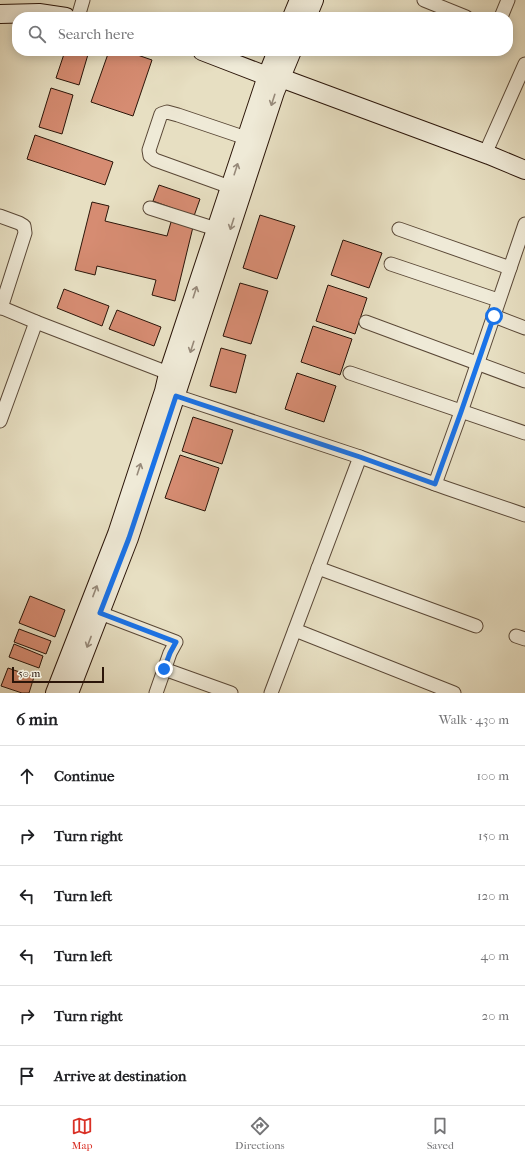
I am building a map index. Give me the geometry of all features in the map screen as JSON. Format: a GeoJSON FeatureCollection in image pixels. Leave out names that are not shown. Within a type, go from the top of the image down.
{"type":"FeatureCollection","features":[{"type":"Feature","properties":{"kind":"street"},"geometry":{"type":"LineString","coordinates":[[79,12],[83,0]]}},
{"type":"Feature","properties":{"kind":"street"},"geometry":{"type":"LineString","coordinates":[[294,12],[299,0]]}},
{"type":"Feature","properties":{"kind":"street"},"geometry":{"type":"LineString","coordinates":[[309,12],[314,0]]}},
{"type":"Feature","properties":{"kind":"street"},"geometry":{"type":"LineString","coordinates":[[424,0],[454,12]]}},
{"type":"Feature","properties":{"kind":"street"},"geometry":{"type":"LineString","coordinates":[[502,12],[508,0]]}},
{"type":"Feature","properties":{"kind":"street"},"geometry":{"type":"LineString","coordinates":[[0,14],[12,14]]}},
{"type":"Feature","properties":{"kind":"street"},"geometry":{"type":"LineString","coordinates":[[216,56],[525,170]]}},
{"type":"Feature","properties":{"kind":"street"},"geometry":{"type":"LineString","coordinates":[[175,376],[275,92],[274,77],[277,56]]}},
{"type":"Feature","properties":{"kind":"street"},"geometry":{"type":"LineString","coordinates":[[69,693],[129,538],[216,229],[246,138],[274,77],[289,56]]}},
{"type":"Feature","properties":{"kind":"street"},"geometry":{"type":"LineString","coordinates":[[485,154],[525,64]]}},
{"type":"Feature","properties":{"kind":"street"},"geometry":{"type":"LineString","coordinates":[[230,187],[155,160],[150,156],[149,150],[161,114],[167,112],[246,138]]}},
{"type":"Feature","properties":{"kind":"street"},"geometry":{"type":"LineString","coordinates":[[150,208],[216,229]]}},
{"type":"Feature","properties":{"kind":"street"},"geometry":{"type":"LineString","coordinates":[[0,216],[24,226],[25,233],[1,307],[175,376]]}},
{"type":"Feature","properties":{"kind":"street"},"geometry":{"type":"LineString","coordinates":[[435,484],[525,224]]}},
{"type":"Feature","properties":{"kind":"street"},"geometry":{"type":"LineString","coordinates":[[399,229],[510,268]]}},
{"type":"Feature","properties":{"kind":"street"},"geometry":{"type":"LineString","coordinates":[[391,264],[498,300]]}},
{"type":"Feature","properties":{"kind":"street"},"geometry":{"type":"LineString","coordinates":[[494,316],[525,328]]}},
{"type":"Feature","properties":{"kind":"street"},"geometry":{"type":"LineString","coordinates":[[0,422],[36,322]]}},
{"type":"Feature","properties":{"kind":"street"},"geometry":{"type":"LineString","coordinates":[[366,322],[525,380]]}},
{"type":"Feature","properties":{"kind":"street"},"geometry":{"type":"LineString","coordinates":[[350,373],[525,434]]}},
{"type":"Feature","properties":{"kind":"street"},"geometry":{"type":"LineString","coordinates":[[170,394],[360,457],[525,515]]}},
{"type":"Feature","properties":{"kind":"street"},"geometry":{"type":"LineString","coordinates":[[55,693],[170,394]]}},
{"type":"Feature","properties":{"kind":"street"},"geometry":{"type":"LineString","coordinates":[[271,693],[360,457]]}},
{"type":"Feature","properties":{"kind":"street"},"geometry":{"type":"LineString","coordinates":[[318,568],[476,626]]}},
{"type":"Feature","properties":{"kind":"street"},"geometry":{"type":"LineString","coordinates":[[100,613],[176,642],[170,653],[156,693]]}},
{"type":"Feature","properties":{"kind":"street"},"geometry":{"type":"LineString","coordinates":[[295,630],[454,693]]}},
{"type":"Feature","properties":{"kind":"street"},"geometry":{"type":"LineString","coordinates":[[164,669],[231,693]]}},
{"type":"Feature","properties":{"kind":"building"},"geometry":{"type":"Polygon","coordinates":[[[63,56],[88,56],[79,85],[56,78],[63,56]]]}},
{"type":"Feature","properties":{"kind":"building"},"geometry":{"type":"Polygon","coordinates":[[[107,56],[140,56],[152,60],[133,116],[91,102],[107,56]]]}},
{"type":"Feature","properties":{"kind":"building"},"geometry":{"type":"Polygon","coordinates":[[[51,88],[73,95],[62,134],[39,127],[51,88]]]}},
{"type":"Feature","properties":{"kind":"building"},"geometry":{"type":"Polygon","coordinates":[[[35,135],[113,162],[105,185],[27,159],[35,135]]]}},
{"type":"Feature","properties":{"kind":"building"},"geometry":{"type":"Polygon","coordinates":[[[159,185],[200,199],[194,216],[153,201],[159,185]]]}},
{"type":"Feature","properties":{"kind":"building"},"geometry":{"type":"Polygon","coordinates":[[[92,202],[109,206],[105,221],[167,236],[171,222],[193,227],[175,301],[152,295],[156,280],[97,266],[95,275],[75,270],[92,202]]]}},
{"type":"Feature","properties":{"kind":"building"},"geometry":{"type":"Polygon","coordinates":[[[260,215],[295,226],[277,279],[243,268],[260,215]]]}},
{"type":"Feature","properties":{"kind":"building"},"geometry":{"type":"Polygon","coordinates":[[[343,240],[382,253],[369,288],[331,275],[343,240]]]}},
{"type":"Feature","properties":{"kind":"building"},"geometry":{"type":"Polygon","coordinates":[[[240,283],[268,291],[251,344],[223,336],[240,283]]]}},
{"type":"Feature","properties":{"kind":"building"},"geometry":{"type":"Polygon","coordinates":[[[328,285],[367,298],[355,334],[316,321],[328,285]]]}},
{"type":"Feature","properties":{"kind":"building"},"geometry":{"type":"Polygon","coordinates":[[[64,289],[109,306],[102,326],[57,308],[64,289]]]}},
{"type":"Feature","properties":{"kind":"building"},"geometry":{"type":"Polygon","coordinates":[[[117,310],[161,327],[154,346],[109,329],[117,310]]]}},
{"type":"Feature","properties":{"kind":"building"},"geometry":{"type":"Polygon","coordinates":[[[313,326],[352,339],[340,375],[301,362],[313,326]]]}},
{"type":"Feature","properties":{"kind":"building"},"geometry":{"type":"Polygon","coordinates":[[[221,348],[246,355],[236,393],[210,386],[221,348]]]}},
{"type":"Feature","properties":{"kind":"building"},"geometry":{"type":"Polygon","coordinates":[[[297,373],[336,386],[324,422],[285,409],[297,373]]]}},
{"type":"Feature","properties":{"kind":"building"},"geometry":{"type":"Polygon","coordinates":[[[193,417],[233,430],[222,464],[182,451],[193,417]]]}},
{"type":"Feature","properties":{"kind":"building"},"geometry":{"type":"Polygon","coordinates":[[[180,455],[219,468],[205,511],[165,498],[180,455]]]}},
{"type":"Feature","properties":{"kind":"building"},"geometry":{"type":"Polygon","coordinates":[[[30,596],[65,610],[55,637],[19,623],[30,596]]]}},
{"type":"Feature","properties":{"kind":"building"},"geometry":{"type":"Polygon","coordinates":[[[19,629],[51,641],[46,654],[14,642],[19,629]]]}},
{"type":"Feature","properties":{"kind":"building"},"geometry":{"type":"Polygon","coordinates":[[[14,644],[43,656],[39,668],[9,657],[14,644]]]}},
{"type":"Feature","properties":{"kind":"building"},"geometry":{"type":"Polygon","coordinates":[[[8,668],[34,677],[29,693],[22,693],[1,686],[8,668]]]}},
{"type":"Feature","properties":{"kind":"route"},"geometry":{"type":"LineString","coordinates":[[164,669],[176,642],[100,613],[129,538],[176,396],[360,457],[435,484],[494,316]]}}]}
